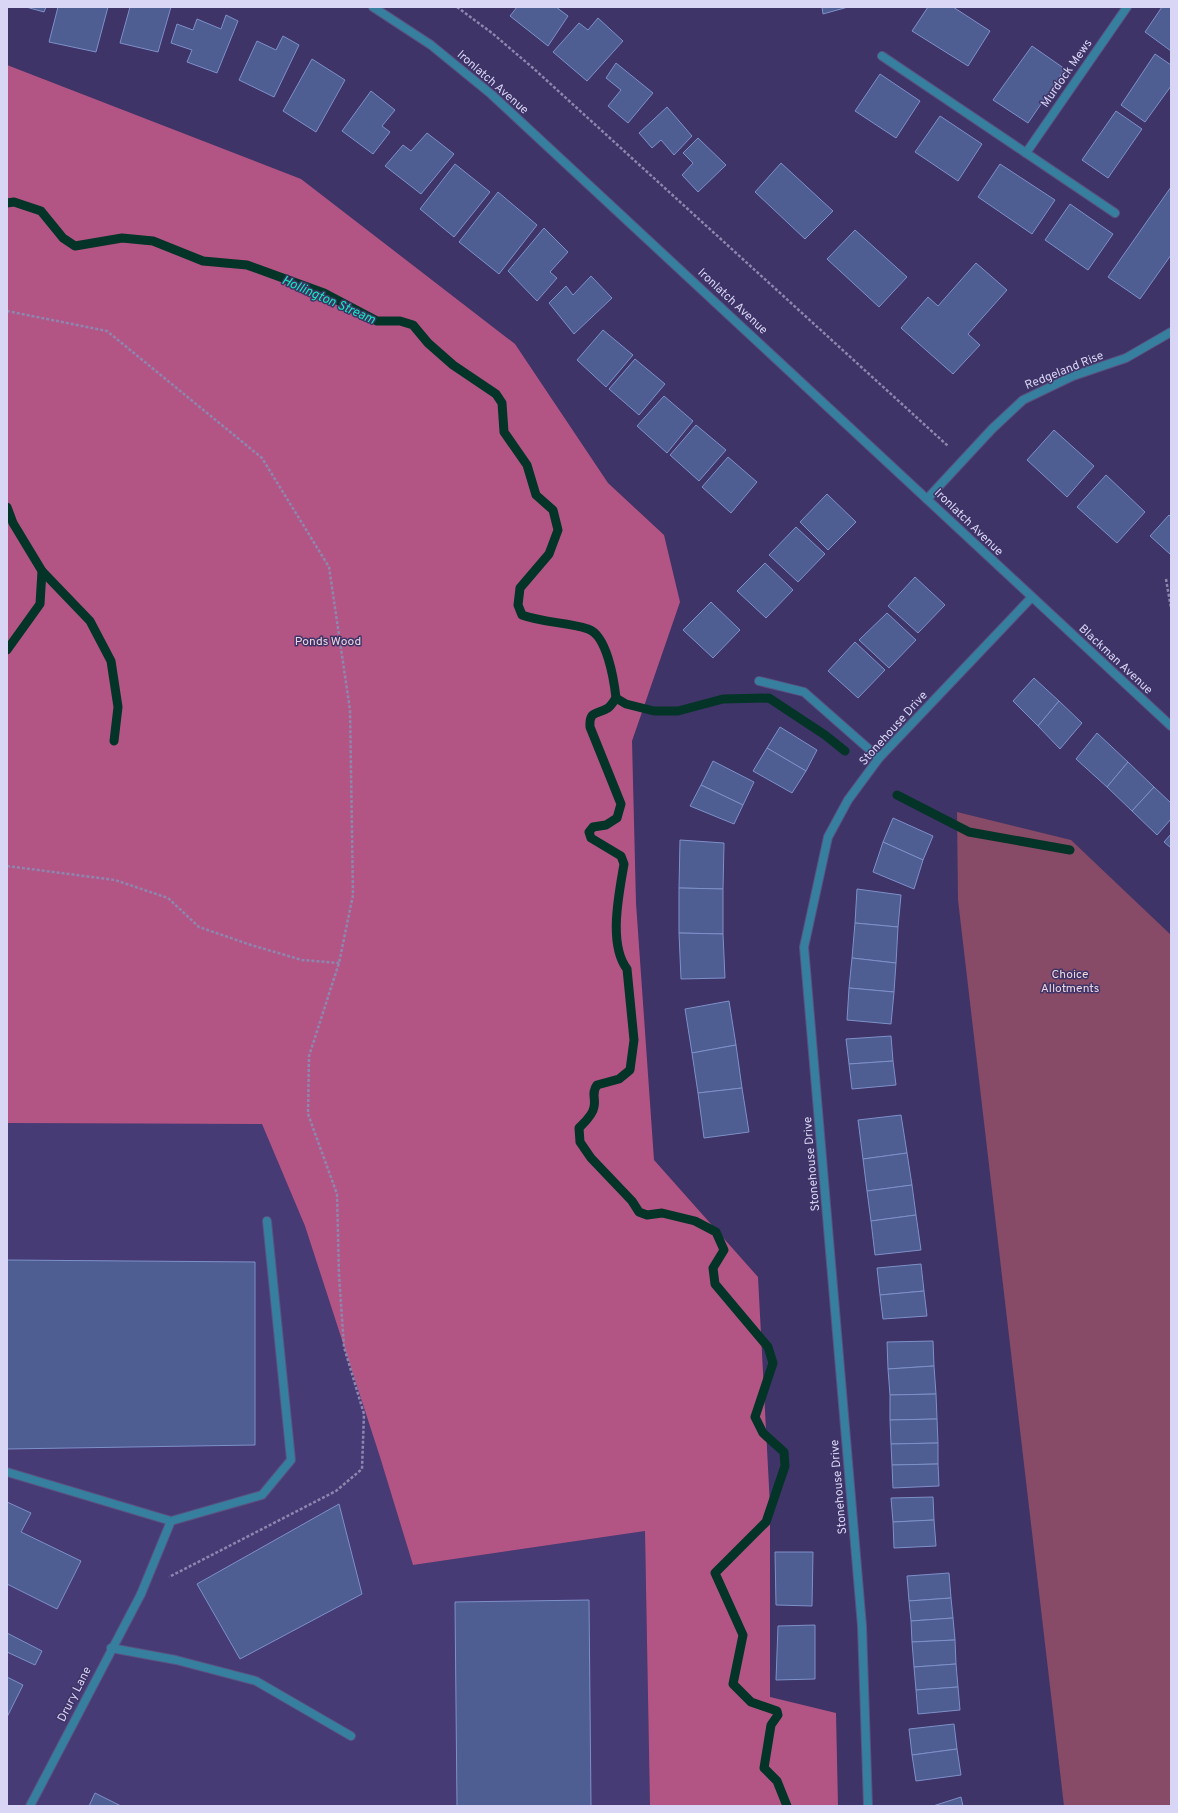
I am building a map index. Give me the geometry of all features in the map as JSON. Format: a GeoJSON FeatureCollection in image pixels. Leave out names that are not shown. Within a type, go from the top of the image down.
{"type":"FeatureCollection","features":[{"type":"Feature","properties":{"kind":"street","name":"Ironlatch Avenue"},"geometry":{"type":"LineString","coordinates":[[373,7],[431,45],[491,94],[928,499],[1063,627]]}},
{"type":"Feature","properties":{"kind":"street","name":"Murdock Mews"},"geometry":{"type":"LineString","coordinates":[[1026,153],[1127,7]]}},
{"type":"Feature","properties":{"kind":"street"},"geometry":{"type":"LineString","coordinates":[[882,56],[1115,213]]}},
{"type":"Feature","properties":{"kind":"street","name":"Redgeland Rise"},"geometry":{"type":"LineString","coordinates":[[928,499],[992,429],[1023,400],[1073,376],[1126,358],[1171,332]]}},
{"type":"Feature","properties":{"kind":"street","name":"Stonehouse Drive"},"geometry":{"type":"LineString","coordinates":[[868,1806],[862,1626],[804,947],[828,837],[848,800],[879,758],[1031,598]]}},
{"type":"Feature","properties":{"kind":"street","name":"Blackman Avenue"},"geometry":{"type":"LineString","coordinates":[[1063,627],[1171,726]]}},
{"type":"Feature","properties":{"kind":"street"},"geometry":{"type":"LineString","coordinates":[[759,681],[804,692],[879,758]]}},
{"type":"Feature","properties":{"kind":"street"},"geometry":{"type":"LineString","coordinates":[[7,1472],[171,1522],[262,1495],[292,1460],[267,1221]]}},
{"type":"Feature","properties":{"kind":"street","name":"Drury Lane"},"geometry":{"type":"LineString","coordinates":[[30,1806],[111,1648],[141,1594],[171,1522]]}},
{"type":"Feature","properties":{"kind":"street"},"geometry":{"type":"LineString","coordinates":[[111,1648],[176,1660],[256,1681],[351,1736]]}},
{"type":"Feature","properties":{"kind":"path"},"geometry":{"type":"LineString","coordinates":[[457,7],[492,32],[533,68],[964,460]]}},
{"type":"Feature","properties":{"kind":"path"},"geometry":{"type":"LineString","coordinates":[[7,311],[107,332],[262,458],[329,567],[350,718],[353,895],[339,963],[309,1056],[308,1114],[337,1194],[339,1275],[344,1346],[364,1414],[362,1469],[336,1491],[186,1567],[141,1594]]}},
{"type":"Feature","properties":{"kind":"path"},"geometry":{"type":"LineString","coordinates":[[1166,579],[1171,608]]}},
{"type":"Feature","properties":{"kind":"path"},"geometry":{"type":"LineString","coordinates":[[7,866],[115,880],[168,898],[199,927],[251,945],[302,960],[339,963]]}},
{"type":"Feature","properties":{"kind":"shaded area"},"geometry":{"type":"Polygon","coordinates":[[[7,1123],[262,1124],[305,1226],[380,1457],[413,1565],[645,1531],[650,1806],[7,1806],[7,1123]]]}},
{"type":"Feature","properties":{"kind":"green space","name":"Ponds Wood"},"geometry":{"type":"Polygon","coordinates":[[[7,65],[301,179],[515,344],[608,483],[664,535],[680,602],[632,741],[636,903],[654,1160],[758,1277],[770,1506],[770,1697],[836,1713],[838,1806],[650,1806],[645,1531],[413,1565],[380,1457],[305,1226],[262,1124],[7,1123],[7,65]]]}},
{"type":"Feature","properties":{"kind":"green space","name":"Choice Allotments"},"geometry":{"type":"Polygon","coordinates":[[[957,812],[1071,840],[1171,935],[1171,1806],[1064,1806],[958,900],[957,812]]]}},
{"type":"Feature","properties":{"kind":"building"},"geometry":{"type":"Polygon","coordinates":[[[26,7],[46,7],[44,12],[26,7]]]}},
{"type":"Feature","properties":{"kind":"building"},"geometry":{"type":"Polygon","coordinates":[[[58,7],[108,7],[96,52],[49,42],[58,7]]]}},
{"type":"Feature","properties":{"kind":"building"},"geometry":{"type":"Polygon","coordinates":[[[130,7],[171,7],[158,52],[120,43],[130,7]]]}},
{"type":"Feature","properties":{"kind":"building"},"geometry":{"type":"Polygon","coordinates":[[[517,7],[556,7],[568,16],[548,46],[510,16],[517,7]]]}},
{"type":"Feature","properties":{"kind":"building"},"geometry":{"type":"Polygon","coordinates":[[[822,7],[848,7],[823,14],[822,7]]]}},
{"type":"Feature","properties":{"kind":"building"},"geometry":{"type":"Polygon","coordinates":[[[928,7],[953,7],[990,31],[968,66],[912,31],[928,7]]]}},
{"type":"Feature","properties":{"kind":"building"},"geometry":{"type":"Polygon","coordinates":[[[1162,7],[1171,7],[1171,51],[1145,32],[1162,7]]]}},
{"type":"Feature","properties":{"kind":"building"},"geometry":{"type":"Polygon","coordinates":[[[226,15],[238,21],[217,73],[187,62],[192,50],[171,43],[177,24],[193,30],[197,19],[221,29],[226,15]]]}},
{"type":"Feature","properties":{"kind":"building"},"geometry":{"type":"Polygon","coordinates":[[[598,18],[623,41],[587,81],[553,52],[579,23],[588,30],[598,18]]]}},
{"type":"Feature","properties":{"kind":"building"},"geometry":{"type":"Polygon","coordinates":[[[283,36],[299,45],[274,97],[239,80],[257,41],[276,50],[283,36]]]}},
{"type":"Feature","properties":{"kind":"building"},"geometry":{"type":"Polygon","coordinates":[[[1032,46],[1065,69],[1028,123],[993,100],[1032,46]]]}},
{"type":"Feature","properties":{"kind":"building"},"geometry":{"type":"Polygon","coordinates":[[[1155,54],[1171,65],[1171,86],[1145,122],[1121,105],[1155,54]]]}},
{"type":"Feature","properties":{"kind":"building"},"geometry":{"type":"Polygon","coordinates":[[[312,59],[345,80],[316,132],[283,111],[312,59]]]}},
{"type":"Feature","properties":{"kind":"building"},"geometry":{"type":"Polygon","coordinates":[[[616,63],[653,93],[628,123],[608,106],[621,90],[606,78],[616,63]]]}},
{"type":"Feature","properties":{"kind":"building"},"geometry":{"type":"Polygon","coordinates":[[[880,74],[920,101],[896,138],[855,111],[880,74]]]}},
{"type":"Feature","properties":{"kind":"building"},"geometry":{"type":"Polygon","coordinates":[[[371,91],[395,110],[382,126],[390,132],[373,154],[342,131],[371,91]]]}},
{"type":"Feature","properties":{"kind":"building"},"geometry":{"type":"Polygon","coordinates":[[[667,107],[692,136],[674,155],[661,140],[652,148],[639,133],[667,107]]]}},
{"type":"Feature","properties":{"kind":"building"},"geometry":{"type":"Polygon","coordinates":[[[1116,111],[1142,129],[1108,178],[1082,160],[1116,111]]]}},
{"type":"Feature","properties":{"kind":"building"},"geometry":{"type":"Polygon","coordinates":[[[940,116],[982,144],[958,181],[915,152],[940,116]]]}},
{"type":"Feature","properties":{"kind":"building"},"geometry":{"type":"Polygon","coordinates":[[[427,133],[454,154],[421,194],[385,166],[403,145],[411,151],[427,133]]]}},
{"type":"Feature","properties":{"kind":"building"},"geometry":{"type":"Polygon","coordinates":[[[698,138],[726,165],[698,192],[682,175],[693,163],[683,153],[698,138]]]}},
{"type":"Feature","properties":{"kind":"building"},"geometry":{"type":"Polygon","coordinates":[[[781,163],[833,211],[805,239],[755,192],[781,163]]]}},
{"type":"Feature","properties":{"kind":"building"},"geometry":{"type":"Polygon","coordinates":[[[455,164],[490,192],[454,237],[420,209],[455,164]]]}},
{"type":"Feature","properties":{"kind":"building"},"geometry":{"type":"Polygon","coordinates":[[[1000,164],[1055,200],[1032,234],[978,197],[1000,164]]]}},
{"type":"Feature","properties":{"kind":"building"},"geometry":{"type":"Polygon","coordinates":[[[1171,187],[1171,255],[1140,299],[1108,277],[1171,187]]]}},
{"type":"Feature","properties":{"kind":"building"},"geometry":{"type":"Polygon","coordinates":[[[498,192],[537,225],[499,274],[459,242],[498,192]]]}},
{"type":"Feature","properties":{"kind":"building"},"geometry":{"type":"Polygon","coordinates":[[[1070,204],[1113,234],[1088,270],[1045,240],[1070,204]]]}},
{"type":"Feature","properties":{"kind":"building"},"geometry":{"type":"Polygon","coordinates":[[[544,228],[568,252],[550,272],[557,278],[537,301],[508,271],[544,228]]]}},
{"type":"Feature","properties":{"kind":"building"},"geometry":{"type":"Polygon","coordinates":[[[855,230],[907,277],[879,307],[827,259],[855,230]]]}},
{"type":"Feature","properties":{"kind":"building"},"geometry":{"type":"Polygon","coordinates":[[[976,263],[1007,290],[968,334],[980,345],[953,374],[901,328],[928,297],[938,306],[976,263]]]}},
{"type":"Feature","properties":{"kind":"building"},"geometry":{"type":"Polygon","coordinates":[[[591,276],[612,298],[574,334],[549,303],[566,286],[573,295],[591,276]]]}},
{"type":"Feature","properties":{"kind":"building"},"geometry":{"type":"Polygon","coordinates":[[[603,330],[633,355],[606,387],[577,360],[603,330]]]}},
{"type":"Feature","properties":{"kind":"building"},"geometry":{"type":"Polygon","coordinates":[[[635,359],[665,384],[639,415],[609,389],[635,359]]]}},
{"type":"Feature","properties":{"kind":"building"},"geometry":{"type":"Polygon","coordinates":[[[664,396],[693,421],[667,453],[637,426],[664,396]]]}},
{"type":"Feature","properties":{"kind":"building"},"geometry":{"type":"Polygon","coordinates":[[[696,425],[726,450],[699,481],[670,455],[696,425]]]}},
{"type":"Feature","properties":{"kind":"building"},"geometry":{"type":"Polygon","coordinates":[[[1054,430],[1094,466],[1067,497],[1027,460],[1054,430]]]}},
{"type":"Feature","properties":{"kind":"building"},"geometry":{"type":"Polygon","coordinates":[[[728,457],[757,482],[731,513],[702,487],[728,457]]]}},
{"type":"Feature","properties":{"kind":"building"},"geometry":{"type":"Polygon","coordinates":[[[1106,475],[1145,512],[1117,543],[1077,507],[1106,475]]]}},
{"type":"Feature","properties":{"kind":"building"},"geometry":{"type":"Polygon","coordinates":[[[827,494],[856,522],[828,550],[800,522],[827,494]]]}},
{"type":"Feature","properties":{"kind":"building"},"geometry":{"type":"Polygon","coordinates":[[[1169,515],[1171,517],[1171,555],[1150,536],[1169,515]]]}},
{"type":"Feature","properties":{"kind":"building"},"geometry":{"type":"Polygon","coordinates":[[[796,527],[825,554],[798,582],[769,555],[796,527]]]}},
{"type":"Feature","properties":{"kind":"building"},"geometry":{"type":"Polygon","coordinates":[[[765,563],[793,590],[766,618],[737,591],[765,563]]]}},
{"type":"Feature","properties":{"kind":"building"},"geometry":{"type":"Polygon","coordinates":[[[915,577],[945,605],[918,633],[888,606],[915,577]]]}},
{"type":"Feature","properties":{"kind":"building"},"geometry":{"type":"Polygon","coordinates":[[[711,602],[740,630],[713,658],[683,630],[711,602]]]}},
{"type":"Feature","properties":{"kind":"building"},"geometry":{"type":"Polygon","coordinates":[[[887,613],[916,640],[889,668],[859,640],[887,613]]]}},
{"type":"Feature","properties":{"kind":"building"},"geometry":{"type":"Polygon","coordinates":[[[855,642],[885,670],[858,698],[828,671],[855,642]]]}},
{"type":"Feature","properties":{"kind":"building"},"geometry":{"type":"Polygon","coordinates":[[[1034,678],[1059,701],[1038,726],[1013,701],[1034,678]]]}},
{"type":"Feature","properties":{"kind":"building"},"geometry":{"type":"Polygon","coordinates":[[[1059,701],[1082,723],[1060,749],[1038,726],[1059,701]]]}},
{"type":"Feature","properties":{"kind":"building"},"geometry":{"type":"Polygon","coordinates":[[[780,727],[817,750],[806,771],[767,748],[780,727]]]}},
{"type":"Feature","properties":{"kind":"building"},"geometry":{"type":"Polygon","coordinates":[[[1097,733],[1128,762],[1107,787],[1076,759],[1097,733]]]}},
{"type":"Feature","properties":{"kind":"building"},"geometry":{"type":"Polygon","coordinates":[[[767,748],[806,771],[792,793],[753,771],[767,748]]]}},
{"type":"Feature","properties":{"kind":"building"},"geometry":{"type":"Polygon","coordinates":[[[713,761],[754,782],[743,805],[701,785],[713,761]]]}},
{"type":"Feature","properties":{"kind":"building"},"geometry":{"type":"Polygon","coordinates":[[[1128,762],[1154,787],[1132,811],[1107,787],[1128,762]]]}},
{"type":"Feature","properties":{"kind":"building"},"geometry":{"type":"Polygon","coordinates":[[[701,785],[743,805],[734,824],[690,806],[701,785]]]}},
{"type":"Feature","properties":{"kind":"building"},"geometry":{"type":"Polygon","coordinates":[[[1154,787],[1171,803],[1171,819],[1157,835],[1132,811],[1154,787]]]}},
{"type":"Feature","properties":{"kind":"building"},"geometry":{"type":"Polygon","coordinates":[[[893,818],[933,836],[923,860],[883,842],[893,818]]]}},
{"type":"Feature","properties":{"kind":"building"},"geometry":{"type":"Polygon","coordinates":[[[1171,834],[1171,848],[1164,842],[1171,834]]]}},
{"type":"Feature","properties":{"kind":"building"},"geometry":{"type":"Polygon","coordinates":[[[680,840],[724,843],[723,889],[679,888],[680,840]]]}},
{"type":"Feature","properties":{"kind":"building"},"geometry":{"type":"Polygon","coordinates":[[[883,842],[923,860],[914,889],[873,872],[883,842]]]}},
{"type":"Feature","properties":{"kind":"building"},"geometry":{"type":"Polygon","coordinates":[[[679,888],[723,889],[723,934],[679,933],[679,888]]]}},
{"type":"Feature","properties":{"kind":"building"},"geometry":{"type":"Polygon","coordinates":[[[857,889],[901,895],[898,927],[855,923],[857,889]]]}},
{"type":"Feature","properties":{"kind":"building"},"geometry":{"type":"Polygon","coordinates":[[[855,923],[898,927],[896,963],[852,958],[855,923]]]}},
{"type":"Feature","properties":{"kind":"building"},"geometry":{"type":"Polygon","coordinates":[[[679,933],[723,934],[725,978],[681,979],[679,933]]]}},
{"type":"Feature","properties":{"kind":"building"},"geometry":{"type":"Polygon","coordinates":[[[852,958],[896,963],[894,992],[849,988],[852,958]]]}},
{"type":"Feature","properties":{"kind":"building"},"geometry":{"type":"Polygon","coordinates":[[[849,988],[894,992],[891,1024],[847,1020],[849,988]]]}},
{"type":"Feature","properties":{"kind":"building"},"geometry":{"type":"Polygon","coordinates":[[[729,1001],[736,1045],[692,1053],[685,1009],[729,1001]]]}},
{"type":"Feature","properties":{"kind":"building"},"geometry":{"type":"Polygon","coordinates":[[[891,1036],[893,1061],[849,1064],[846,1039],[891,1036]]]}},
{"type":"Feature","properties":{"kind":"building"},"geometry":{"type":"Polygon","coordinates":[[[736,1045],[742,1088],[698,1093],[692,1053],[736,1045]]]}},
{"type":"Feature","properties":{"kind":"building"},"geometry":{"type":"Polygon","coordinates":[[[893,1061],[896,1085],[852,1089],[849,1064],[893,1061]]]}},
{"type":"Feature","properties":{"kind":"building"},"geometry":{"type":"Polygon","coordinates":[[[742,1088],[749,1132],[704,1138],[698,1093],[742,1088]]]}},
{"type":"Feature","properties":{"kind":"building"},"geometry":{"type":"Polygon","coordinates":[[[901,1115],[907,1153],[863,1159],[858,1120],[901,1115]]]}},
{"type":"Feature","properties":{"kind":"building"},"geometry":{"type":"Polygon","coordinates":[[[907,1153],[912,1185],[867,1191],[863,1159],[907,1153]]]}},
{"type":"Feature","properties":{"kind":"building"},"geometry":{"type":"Polygon","coordinates":[[[912,1185],[916,1215],[871,1221],[867,1191],[912,1185]]]}},
{"type":"Feature","properties":{"kind":"building"},"geometry":{"type":"Polygon","coordinates":[[[916,1215],[921,1250],[875,1255],[871,1221],[916,1215]]]}},
{"type":"Feature","properties":{"kind":"building"},"geometry":{"type":"Polygon","coordinates":[[[7,1260],[255,1262],[255,1445],[7,1449],[7,1260]]]}},
{"type":"Feature","properties":{"kind":"building"},"geometry":{"type":"Polygon","coordinates":[[[921,1264],[924,1291],[880,1295],[877,1268],[921,1264]]]}},
{"type":"Feature","properties":{"kind":"building"},"geometry":{"type":"Polygon","coordinates":[[[924,1291],[927,1316],[883,1319],[880,1295],[924,1291]]]}},
{"type":"Feature","properties":{"kind":"building"},"geometry":{"type":"Polygon","coordinates":[[[933,1341],[934,1366],[888,1369],[887,1342],[933,1341]]]}},
{"type":"Feature","properties":{"kind":"building"},"geometry":{"type":"Polygon","coordinates":[[[934,1366],[936,1394],[890,1395],[888,1369],[934,1366]]]}},
{"type":"Feature","properties":{"kind":"building"},"geometry":{"type":"Polygon","coordinates":[[[936,1394],[937,1419],[890,1420],[890,1395],[936,1394]]]}},
{"type":"Feature","properties":{"kind":"building"},"geometry":{"type":"Polygon","coordinates":[[[937,1419],[938,1443],[891,1444],[890,1420],[937,1419]]]}},
{"type":"Feature","properties":{"kind":"building"},"geometry":{"type":"Polygon","coordinates":[[[938,1443],[938,1464],[892,1465],[891,1444],[938,1443]]]}},
{"type":"Feature","properties":{"kind":"building"},"geometry":{"type":"Polygon","coordinates":[[[938,1464],[939,1486],[893,1488],[892,1465],[938,1464]]]}},
{"type":"Feature","properties":{"kind":"building"},"geometry":{"type":"Polygon","coordinates":[[[933,1497],[934,1520],[893,1522],[891,1498],[933,1497]]]}},
{"type":"Feature","properties":{"kind":"building"},"geometry":{"type":"Polygon","coordinates":[[[7,1502],[31,1513],[21,1532],[81,1561],[57,1609],[7,1584],[7,1502]]]}},
{"type":"Feature","properties":{"kind":"building"},"geometry":{"type":"Polygon","coordinates":[[[339,1504],[362,1594],[240,1659],[197,1584],[339,1504]]]}},
{"type":"Feature","properties":{"kind":"building"},"geometry":{"type":"Polygon","coordinates":[[[934,1520],[936,1546],[894,1548],[893,1522],[934,1520]]]}},
{"type":"Feature","properties":{"kind":"building"},"geometry":{"type":"Polygon","coordinates":[[[775,1552],[813,1552],[812,1606],[776,1605],[775,1552]]]}},
{"type":"Feature","properties":{"kind":"building"},"geometry":{"type":"Polygon","coordinates":[[[949,1573],[951,1598],[909,1601],[907,1576],[949,1573]]]}},
{"type":"Feature","properties":{"kind":"building"},"geometry":{"type":"Polygon","coordinates":[[[951,1598],[953,1618],[911,1621],[909,1601],[951,1598]]]}},
{"type":"Feature","properties":{"kind":"building"},"geometry":{"type":"Polygon","coordinates":[[[589,1600],[591,1806],[457,1806],[455,1602],[589,1600]]]}},
{"type":"Feature","properties":{"kind":"building"},"geometry":{"type":"Polygon","coordinates":[[[953,1618],[955,1640],[912,1642],[911,1621],[953,1618]]]}},
{"type":"Feature","properties":{"kind":"building"},"geometry":{"type":"Polygon","coordinates":[[[815,1625],[815,1679],[776,1680],[778,1626],[815,1625]]]}},
{"type":"Feature","properties":{"kind":"building"},"geometry":{"type":"Polygon","coordinates":[[[7,1633],[42,1651],[35,1665],[7,1652],[7,1633]]]}},
{"type":"Feature","properties":{"kind":"building"},"geometry":{"type":"Polygon","coordinates":[[[955,1640],[956,1664],[914,1667],[912,1642],[955,1640]]]}},
{"type":"Feature","properties":{"kind":"building"},"geometry":{"type":"Polygon","coordinates":[[[956,1664],[958,1687],[916,1690],[914,1667],[956,1664]]]}},
{"type":"Feature","properties":{"kind":"building"},"geometry":{"type":"Polygon","coordinates":[[[7,1677],[23,1685],[7,1717],[7,1677]]]}},
{"type":"Feature","properties":{"kind":"building"},"geometry":{"type":"Polygon","coordinates":[[[958,1687],[960,1710],[918,1714],[916,1690],[958,1687]]]}},
{"type":"Feature","properties":{"kind":"building"},"geometry":{"type":"Polygon","coordinates":[[[954,1724],[957,1749],[912,1755],[909,1729],[954,1724]]]}},
{"type":"Feature","properties":{"kind":"building"},"geometry":{"type":"Polygon","coordinates":[[[957,1749],[961,1775],[916,1781],[912,1755],[957,1749]]]}},
{"type":"Feature","properties":{"kind":"building"},"geometry":{"type":"Polygon","coordinates":[[[95,1793],[121,1806],[89,1806],[95,1793]]]}},
{"type":"Feature","properties":{"kind":"building"},"geometry":{"type":"Polygon","coordinates":[[[961,1797],[963,1806],[933,1806],[961,1797]]]}},
{"type":"Feature","properties":{"kind":"waterway","name":"Hollington Stream"},"geometry":{"type":"LineString","coordinates":[[7,203],[14,202],[41,211],[63,238],[75,246],[122,238],[153,241],[203,261],[247,265],[324,293],[377,321],[400,321],[413,325],[428,343],[453,365],[496,394],[502,403],[504,432],[527,465],[536,495],[553,510],[558,530],[549,554],[520,588],[518,605],[522,615],[530,618],[572,625],[588,629],[595,633],[605,649],[611,670],[616,698],[608,708],[592,715],[590,727],[621,804],[617,818],[606,825],[593,827],[589,832],[591,838],[621,856],[624,864],[616,918],[616,933],[621,959],[627,969],[634,1040],[630,1070],[619,1079],[597,1085],[595,1088],[592,1113],[579,1128],[580,1142],[591,1158],[632,1201],[639,1212],[647,1215],[662,1213],[695,1221],[716,1232],[724,1250],[713,1268],[715,1284],[768,1347],[773,1363],[755,1417],[763,1433],[784,1452],[785,1466],[766,1522],[715,1573],[743,1635],[733,1684],[751,1702],[777,1711],[778,1715],[771,1725],[764,1768],[777,1781],[787,1806]]}},
{"type":"Feature","properties":{"kind":"waterway"},"geometry":{"type":"LineString","coordinates":[[7,507],[13,523],[42,571],[40,604],[7,650]]}},
{"type":"Feature","properties":{"kind":"waterway"},"geometry":{"type":"LineString","coordinates":[[42,571],[90,621],[111,661],[118,707],[114,741]]}},
{"type":"Feature","properties":{"kind":"waterway"},"geometry":{"type":"LineString","coordinates":[[616,698],[626,704],[654,711],[678,711],[723,699],[769,698],[825,735],[845,751]]}},
{"type":"Feature","properties":{"kind":"waterway"},"geometry":{"type":"LineString","coordinates":[[897,795],[969,832],[1070,850]]}}]}
